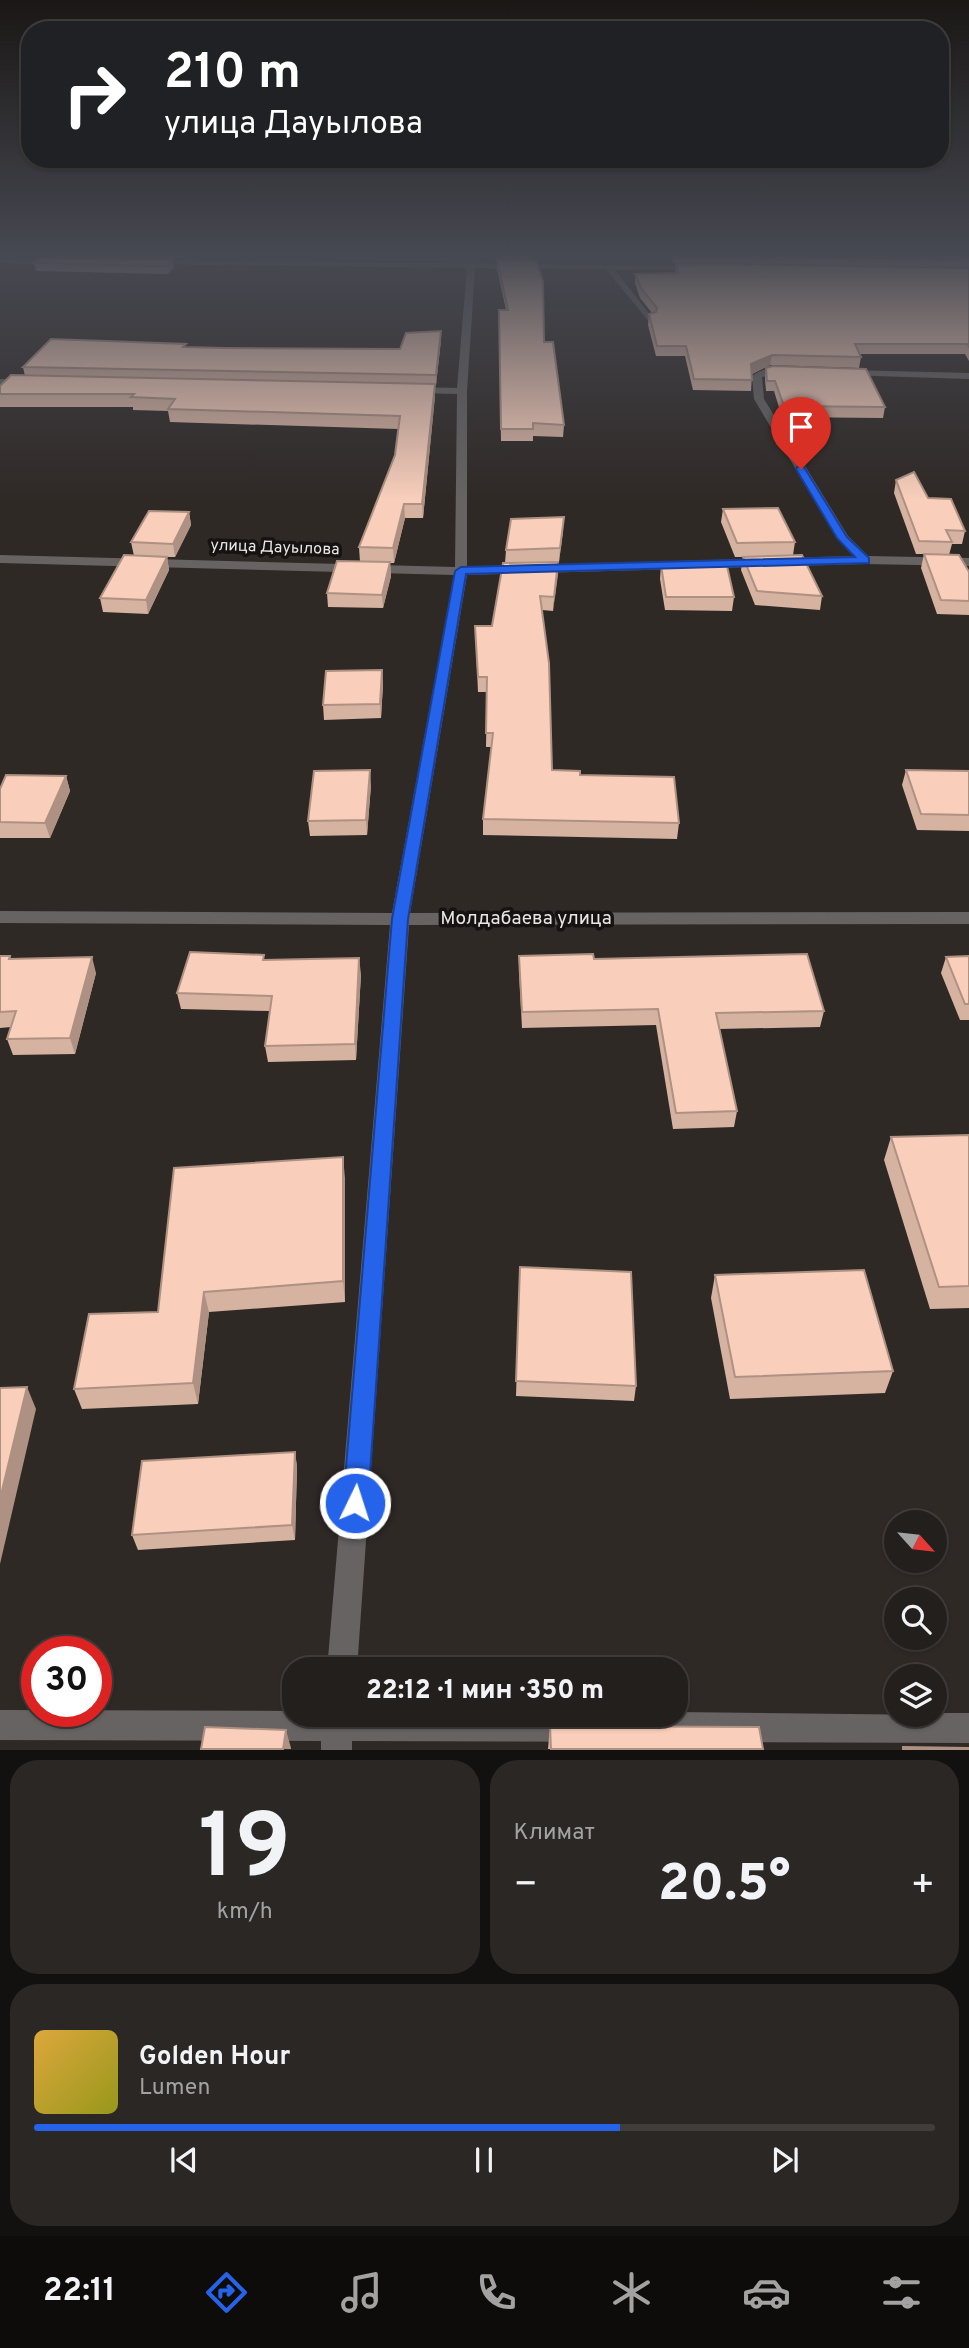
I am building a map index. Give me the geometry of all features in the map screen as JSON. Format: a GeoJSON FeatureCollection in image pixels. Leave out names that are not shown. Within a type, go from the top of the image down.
{"type":"FeatureCollection","features":[{"type":"Feature","properties":{"kind":"street"},"geometry":{"type":"LineString","coordinates":[[343,1657],[400,919],[461,571],[463,391],[466,337]]}},
{"type":"Feature","properties":{"kind":"street"},"geometry":{"type":"LineString","coordinates":[[797,372],[770,371],[757,376],[759,399],[843,538],[865,560]]}},
{"type":"Feature","properties":{"kind":"street"},"geometry":{"type":"LineString","coordinates":[[836,373],[969,376]]}},
{"type":"Feature","properties":{"kind":"street"},"geometry":{"type":"LineString","coordinates":[[0,382],[41,383]]}},
{"type":"Feature","properties":{"kind":"street"},"geometry":{"type":"LineString","coordinates":[[394,389],[463,391]]}},
{"type":"Feature","properties":{"kind":"street","name":"улица Дауылова"},"geometry":{"type":"LineString","coordinates":[[0,559],[461,571],[865,560],[969,562]]}},
{"type":"Feature","properties":{"kind":"street","name":"Молдабаева улица"},"geometry":{"type":"LineString","coordinates":[[0,916],[400,919],[969,918]]}},
{"type":"Feature","properties":{"kind":"street"},"geometry":{"type":"LineString","coordinates":[[0,1725],[338,1730],[969,1728]]}},
{"type":"Feature","properties":{"kind":"building"},"geometry":{"type":"Polygon","coordinates":[[[405,337],[440,337],[436,375],[23,367],[51,339],[186,344],[183,347],[400,349],[405,337]]]}},
{"type":"Feature","properties":{"kind":"building"},"geometry":{"type":"Polygon","coordinates":[[[499,337],[544,337],[544,342],[553,342],[564,425],[533,423],[533,429],[501,429],[499,337]]]}},
{"type":"Feature","properties":{"kind":"building"},"geometry":{"type":"Polygon","coordinates":[[[655,337],[969,337],[969,347],[967,344],[855,344],[861,357],[772,355],[751,364],[752,380],[694,379],[686,346],[657,346],[655,337]]]}},
{"type":"Feature","properties":{"kind":"building"},"geometry":{"type":"Polygon","coordinates":[[[766,368],[866,369],[885,407],[784,406],[775,381],[767,381],[766,368]]]}},
{"type":"Feature","properties":{"kind":"building"},"geometry":{"type":"Polygon","coordinates":[[[11,375],[435,384],[422,504],[404,504],[393,548],[359,547],[395,455],[400,416],[168,409],[175,399],[131,397],[134,394],[0,394],[0,386],[11,375]]]}},
{"type":"Feature","properties":{"kind":"building"},"geometry":{"type":"Polygon","coordinates":[[[914,472],[928,498],[951,499],[965,531],[946,530],[952,542],[919,541],[896,480],[914,472]]]}},
{"type":"Feature","properties":{"kind":"building"},"geometry":{"type":"Polygon","coordinates":[[[778,508],[795,542],[737,543],[723,509],[778,508]]]}},
{"type":"Feature","properties":{"kind":"building"},"geometry":{"type":"Polygon","coordinates":[[[149,511],[189,512],[173,544],[131,542],[149,511]]]}},
{"type":"Feature","properties":{"kind":"building"},"geometry":{"type":"Polygon","coordinates":[[[564,517],[560,548],[506,550],[511,519],[564,517]]]}},
{"type":"Feature","properties":{"kind":"building"},"geometry":{"type":"Polygon","coordinates":[[[924,554],[959,555],[969,572],[969,601],[941,600],[924,554]]]}},
{"type":"Feature","properties":{"kind":"building"},"geometry":{"type":"Polygon","coordinates":[[[124,555],[167,557],[146,600],[100,598],[124,555]]]}},
{"type":"Feature","properties":{"kind":"building"},"geometry":{"type":"Polygon","coordinates":[[[802,555],[822,596],[757,591],[743,557],[802,555]]]}},
{"type":"Feature","properties":{"kind":"building"},"geometry":{"type":"Polygon","coordinates":[[[337,561],[390,562],[382,595],[327,593],[337,561]]]}},
{"type":"Feature","properties":{"kind":"building"},"geometry":{"type":"Polygon","coordinates":[[[558,562],[554,597],[540,596],[549,663],[552,770],[580,771],[580,775],[674,777],[679,823],[483,819],[493,733],[486,733],[487,677],[478,677],[475,626],[492,626],[503,563],[558,562]]]}},
{"type":"Feature","properties":{"kind":"building"},"geometry":{"type":"Polygon","coordinates":[[[661,565],[727,566],[734,597],[666,597],[661,565]]]}},
{"type":"Feature","properties":{"kind":"building"},"geometry":{"type":"Polygon","coordinates":[[[382,670],[380,704],[323,705],[326,671],[382,670]]]}},
{"type":"Feature","properties":{"kind":"building"},"geometry":{"type":"Polygon","coordinates":[[[370,770],[366,820],[308,821],[314,771],[370,770]]]}},
{"type":"Feature","properties":{"kind":"building"},"geometry":{"type":"Polygon","coordinates":[[[906,770],[969,771],[969,815],[921,814],[906,770]]]}},
{"type":"Feature","properties":{"kind":"building"},"geometry":{"type":"Polygon","coordinates":[[[6,775],[66,776],[45,823],[0,822],[0,789],[6,775]]]}},
{"type":"Feature","properties":{"kind":"building"},"geometry":{"type":"Polygon","coordinates":[[[190,952],[264,955],[263,960],[359,958],[355,1044],[265,1046],[272,996],[177,993],[190,952]]]}},
{"type":"Feature","properties":{"kind":"building"},"geometry":{"type":"Polygon","coordinates":[[[593,954],[594,959],[807,954],[824,1011],[716,1013],[737,1111],[676,1113],[658,1009],[522,1012],[519,956],[593,954]]]}},
{"type":"Feature","properties":{"kind":"building"},"geometry":{"type":"Polygon","coordinates":[[[0,956],[10,956],[9,959],[92,957],[70,1038],[7,1039],[16,1011],[0,1012],[0,956]]]}},
{"type":"Feature","properties":{"kind":"building"},"geometry":{"type":"Polygon","coordinates":[[[969,956],[969,1004],[965,1004],[946,957],[969,956]]]}},
{"type":"Feature","properties":{"kind":"building"},"geometry":{"type":"Polygon","coordinates":[[[969,1135],[969,1286],[939,1287],[891,1137],[969,1135]]]}},
{"type":"Feature","properties":{"kind":"building"},"geometry":{"type":"Polygon","coordinates":[[[343,1157],[343,1281],[204,1292],[193,1383],[74,1389],[89,1314],[158,1312],[174,1168],[343,1157]]]}},
{"type":"Feature","properties":{"kind":"building"},"geometry":{"type":"Polygon","coordinates":[[[520,1267],[631,1272],[636,1386],[516,1381],[520,1267]]]}},
{"type":"Feature","properties":{"kind":"building"},"geometry":{"type":"Polygon","coordinates":[[[864,1270],[893,1371],[735,1377],[715,1275],[864,1270]]]}},
{"type":"Feature","properties":{"kind":"building"},"geometry":{"type":"Polygon","coordinates":[[[27,1387],[0,1499],[0,1388],[27,1387]]]}},
{"type":"Feature","properties":{"kind":"building"},"geometry":{"type":"Polygon","coordinates":[[[295,1452],[292,1525],[132,1535],[142,1461],[295,1452]]]}},
{"type":"Feature","properties":{"kind":"building"},"geometry":{"type":"Polygon","coordinates":[[[205,1727],[286,1730],[283,1749],[201,1749],[205,1727]]]}},
{"type":"Feature","properties":{"kind":"building"},"geometry":{"type":"Polygon","coordinates":[[[550,1727],[688,1727],[759,1727],[763,1749],[551,1749],[550,1727]]]}},
{"type":"Feature","properties":{"kind":"building"},"geometry":{"type":"Polygon","coordinates":[[[969,1748],[969,1749],[903,1749],[969,1748]]]}},
{"type":"Feature","properties":{"kind":"route"},"geometry":{"type":"LineString","coordinates":[[355,1503],[400,919],[461,571],[865,560],[843,538],[801,469]]}}]}
